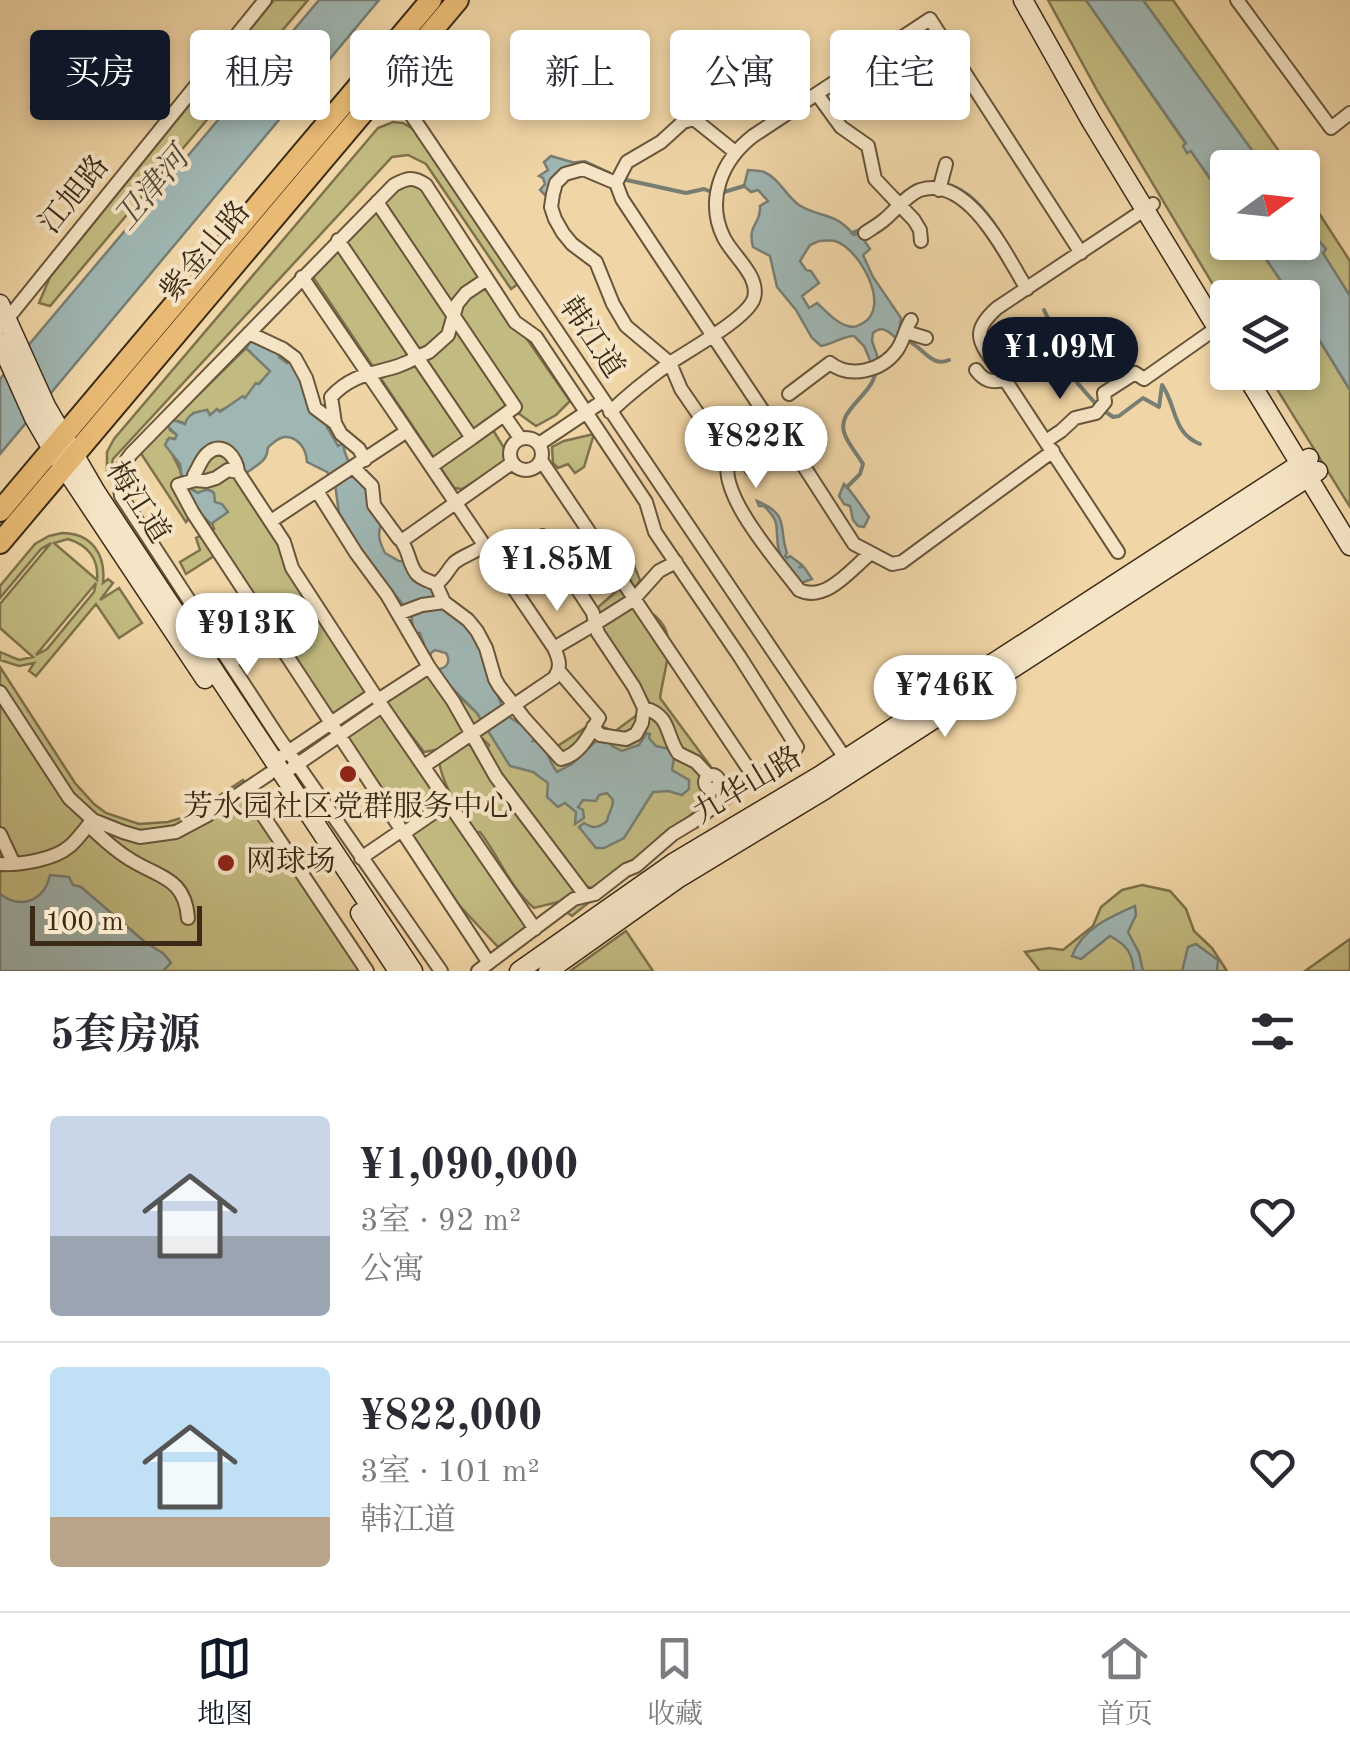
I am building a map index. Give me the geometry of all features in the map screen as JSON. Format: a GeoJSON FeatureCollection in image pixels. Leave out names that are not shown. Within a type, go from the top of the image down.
{"type":"FeatureCollection","features":[{"type":"Feature","properties":{"kind":"main road","name":"紫金山路"},"geometry":{"type":"LineString","coordinates":[[0,543],[63,452],[431,0]]}},
{"type":"Feature","properties":{"kind":"main road","name":"紫金山路"},"geometry":{"type":"LineString","coordinates":[[432,30],[458,0]]}},
{"type":"Feature","properties":{"kind":"main road","name":"紫金山路"},"geometry":{"type":"LineString","coordinates":[[0,511],[63,452],[355,120]]}},
{"type":"Feature","properties":{"kind":"street","name":"江旭路"},"geometry":{"type":"LineString","coordinates":[[2,317],[264,0]]}},
{"type":"Feature","properties":{"kind":"street"},"geometry":{"type":"LineString","coordinates":[[1237,0],[1331,128],[1350,113]]}},
{"type":"Feature","properties":{"kind":"street"},"geometry":{"type":"LineString","coordinates":[[1031,6],[1210,304]]}},
{"type":"Feature","properties":{"kind":"street"},"geometry":{"type":"LineString","coordinates":[[539,444],[586,413],[607,406],[742,314],[755,290],[724,238],[717,193],[734,152],[752,136],[930,19],[1081,254]]}},
{"type":"Feature","properties":{"kind":"street"},"geometry":{"type":"LineString","coordinates":[[817,94],[841,126],[868,146],[876,179],[918,226],[921,241]]}},
{"type":"Feature","properties":{"kind":"street","name":"韩江道"},"geometry":{"type":"LineString","coordinates":[[414,120],[849,765]]}},
{"type":"Feature","properties":{"kind":"street"},"geometry":{"type":"LineString","coordinates":[[734,152],[694,120],[684,122],[628,162],[618,179],[622,198],[854,544],[892,564],[902,562],[1049,446],[1075,418],[1100,410],[1104,393],[1135,373],[1144,379],[1210,334]]}},
{"type":"Feature","properties":{"kind":"street"},"geometry":{"type":"LineString","coordinates":[[938,190],[944,170]]}},
{"type":"Feature","properties":{"kind":"street"},"geometry":{"type":"LineString","coordinates":[[618,179],[575,171],[560,178],[551,207],[562,233],[596,262],[626,326],[670,363],[681,389],[729,460],[727,478],[758,536],[806,594],[823,592],[871,553]]}},
{"type":"Feature","properties":{"kind":"street"},"geometry":{"type":"LineString","coordinates":[[238,472],[228,470],[216,478],[178,485],[403,831],[483,967],[574,899],[595,894],[636,866],[717,788],[745,784],[782,766],[797,747],[796,742],[655,532],[646,502],[536,337],[516,322],[426,185],[409,177],[394,185],[131,454],[118,479],[121,496],[231,664],[279,768],[361,858],[440,971]]}},
{"type":"Feature","properties":{"kind":"street"},"geometry":{"type":"LineString","coordinates":[[865,233],[899,202],[918,191],[938,190],[959,196],[993,233],[1027,289]]}},
{"type":"Feature","properties":{"kind":"street"},"geometry":{"type":"LineString","coordinates":[[377,202],[515,408],[432,466]]}},
{"type":"Feature","properties":{"kind":"street"},"geometry":{"type":"LineString","coordinates":[[1118,552],[1004,380],[979,332],[986,318],[1149,207]]}},
{"type":"Feature","properties":{"kind":"street"},"geometry":{"type":"LineString","coordinates":[[338,240],[472,438]]}},
{"type":"Feature","properties":{"kind":"street"},"geometry":{"type":"LineString","coordinates":[[302,277],[559,659],[559,671],[554,678],[424,766]]}},
{"type":"Feature","properties":{"kind":"street"},"geometry":{"type":"LineString","coordinates":[[331,398],[338,389],[368,373],[406,364],[439,345],[448,335],[457,304],[486,280]]}},
{"type":"Feature","properties":{"kind":"street","name":"梅江道"},"geometry":{"type":"LineString","coordinates":[[2,317],[9,350],[63,452],[413,971]]}},
{"type":"Feature","properties":{"kind":"street"},"geometry":{"type":"LineString","coordinates":[[789,394],[830,363],[841,372],[875,367],[889,360],[906,332],[926,338]]}},
{"type":"Feature","properties":{"kind":"street"},"geometry":{"type":"LineString","coordinates":[[250,333],[295,358],[316,408],[359,449],[359,463],[372,486],[374,505],[402,541],[415,572],[436,584],[444,602],[477,631],[510,707],[561,759],[572,756],[599,718],[559,671]]}},
{"type":"Feature","properties":{"kind":"street"},"geometry":{"type":"LineString","coordinates":[[976,370],[986,380],[1004,380]]}},
{"type":"Feature","properties":{"kind":"street"},"geometry":{"type":"LineString","coordinates":[[306,378],[331,398],[334,423]]}},
{"type":"Feature","properties":{"kind":"street"},"geometry":{"type":"LineString","coordinates":[[1256,390],[1350,524]]}},
{"type":"Feature","properties":{"kind":"street"},"geometry":{"type":"LineString","coordinates":[[1267,390],[1350,546]]}},
{"type":"Feature","properties":{"kind":"street"},"geometry":{"type":"LineString","coordinates":[[504,416],[520,438]]}},
{"type":"Feature","properties":{"kind":"street"},"geometry":{"type":"LineString","coordinates":[[271,520],[407,430]]}},
{"type":"Feature","properties":{"kind":"street"},"geometry":{"type":"LineString","coordinates":[[520,438],[530,438],[539,444],[542,454],[538,464],[528,470],[512,463],[510,450],[520,438]]}},
{"type":"Feature","properties":{"kind":"street"},"geometry":{"type":"LineString","coordinates":[[753,464],[758,455],[776,452],[784,441]]}},
{"type":"Feature","properties":{"kind":"street"},"geometry":{"type":"LineString","coordinates":[[189,482],[206,454],[216,449],[234,456],[238,472],[284,542],[292,568],[536,928]]}},
{"type":"Feature","properties":{"kind":"street"},"geometry":{"type":"LineString","coordinates":[[541,460],[756,780]]}},
{"type":"Feature","properties":{"kind":"street"},"geometry":{"type":"LineString","coordinates":[[402,541],[512,463]]}},
{"type":"Feature","properties":{"kind":"street","name":"九华山路"},"geometry":{"type":"LineString","coordinates":[[548,971],[849,765],[1309,468]]}},
{"type":"Feature","properties":{"kind":"street"},"geometry":{"type":"LineString","coordinates":[[317,491],[429,666],[477,730],[496,777],[586,895]]}},
{"type":"Feature","properties":{"kind":"street"},"geometry":{"type":"LineString","coordinates":[[543,536],[593,613],[598,633],[644,708],[636,734],[626,739],[600,735],[594,728]]}},
{"type":"Feature","properties":{"kind":"street"},"geometry":{"type":"LineString","coordinates":[[436,584],[458,559],[485,546]]}},
{"type":"Feature","properties":{"kind":"street"},"geometry":{"type":"LineString","coordinates":[[554,648],[634,600],[658,571],[676,562]]}},
{"type":"Feature","properties":{"kind":"street"},"geometry":{"type":"LineString","coordinates":[[398,614],[444,602]]}},
{"type":"Feature","properties":{"kind":"street"},"geometry":{"type":"LineString","coordinates":[[231,664],[272,632]]}},
{"type":"Feature","properties":{"kind":"street"},"geometry":{"type":"LineString","coordinates":[[91,822],[140,837],[176,832],[246,790],[429,666]]}},
{"type":"Feature","properties":{"kind":"street"},"geometry":{"type":"LineString","coordinates":[[0,692],[69,798],[117,851],[180,890],[188,918]]}},
{"type":"Feature","properties":{"kind":"street"},"geometry":{"type":"LineString","coordinates":[[644,708],[660,714],[678,753],[696,762],[717,788]]}},
{"type":"Feature","properties":{"kind":"street","name":"九华山路"},"geometry":{"type":"LineString","coordinates":[[520,971],[673,863],[849,765]]}},
{"type":"Feature","properties":{"kind":"street","name":"梅江道"},"geometry":{"type":"LineString","coordinates":[[279,768],[398,971]]}},
{"type":"Feature","properties":{"kind":"street"},"geometry":{"type":"LineString","coordinates":[[246,790],[367,971]]}},
{"type":"Feature","properties":{"kind":"street"},"geometry":{"type":"LineString","coordinates":[[361,858],[449,802]]}},
{"type":"Feature","properties":{"kind":"street"},"geometry":{"type":"LineString","coordinates":[[0,834],[7,864],[26,864],[65,850],[91,822]]}},
{"type":"Feature","properties":{"kind":"shaded area"},"geometry":{"type":"Polygon","coordinates":[[[274,0],[308,0],[283,30],[250,30],[274,0]]]}},
{"type":"Feature","properties":{"kind":"shaded area"},"geometry":{"type":"Polygon","coordinates":[[[1048,0],[1086,0],[1210,179],[1210,260],[1267,260],[1280,280],[1210,280],[1048,0]]]}},
{"type":"Feature","properties":{"kind":"shaded area"},"geometry":{"type":"Polygon","coordinates":[[[1143,0],[1173,0],[1278,150],[1252,150],[1143,0]]]}},
{"type":"Feature","properties":{"kind":"shaded area"},"geometry":{"type":"Polygon","coordinates":[[[190,104],[190,120],[207,120],[50,306],[39,303],[50,277],[190,104]]]}},
{"type":"Feature","properties":{"kind":"shaded area"},"geometry":{"type":"Polygon","coordinates":[[[393,122],[415,130],[518,284],[511,289],[426,164],[408,155],[392,157],[113,459],[109,477],[107,452],[114,439],[378,128],[393,122]]]}},
{"type":"Feature","properties":{"kind":"shaded area"},"geometry":{"type":"Polygon","coordinates":[[[411,182],[422,188],[570,401],[536,426],[518,413],[493,430],[504,448],[506,462],[462,489],[454,488],[311,274],[402,184],[411,182]]]}},
{"type":"Feature","properties":{"kind":"shaded area"},"geometry":{"type":"Polygon","coordinates":[[[1320,215],[1350,261],[1350,296],[1320,249],[1320,215]]]}},
{"type":"Feature","properties":{"kind":"shaded area"},"geometry":{"type":"Polygon","coordinates":[[[1320,341],[1350,390],[1350,507],[1278,390],[1320,390],[1320,341]]]}},
{"type":"Feature","properties":{"kind":"shaded area"},"geometry":{"type":"Polygon","coordinates":[[[246,348],[271,371],[245,398],[210,415],[207,410],[193,413],[186,424],[178,421],[170,430],[177,435],[167,440],[181,472],[183,488],[197,492],[191,489],[187,477],[219,445],[383,701],[428,671],[452,711],[571,869],[486,752],[489,745],[472,729],[452,695],[453,690],[477,713],[510,765],[523,769],[594,722],[614,732],[649,706],[601,634],[596,609],[619,589],[611,557],[616,549],[631,558],[640,580],[633,591],[637,605],[652,613],[667,632],[668,656],[660,698],[728,790],[593,888],[583,886],[592,900],[572,916],[565,911],[562,901],[534,908],[526,900],[456,804],[441,770],[439,749],[424,752],[385,701],[529,927],[498,947],[458,904],[222,551],[186,574],[180,562],[200,550],[196,538],[214,529],[204,499],[186,522],[140,452],[246,348]]]}},
{"type":"Feature","properties":{"kind":"shaded area"},"geometry":{"type":"Polygon","coordinates":[[[594,434],[584,467],[575,473],[568,464],[558,468],[553,463],[552,447],[594,434]]]}},
{"type":"Feature","properties":{"kind":"shaded area"},"geometry":{"type":"Polygon","coordinates":[[[72,534],[89,541],[102,563],[103,583],[108,579],[113,583],[100,600],[119,588],[142,623],[119,638],[96,604],[36,676],[29,671],[34,663],[19,666],[0,660],[0,652],[19,660],[33,657],[0,628],[0,604],[51,543],[41,549],[0,598],[0,586],[35,544],[49,536],[72,534]],[[68,539],[54,543],[97,580],[91,554],[68,539]],[[96,583],[36,655],[47,649],[94,592],[96,583]]]}},
{"type":"Feature","properties":{"kind":"shaded area"},"geometry":{"type":"Polygon","coordinates":[[[0,667],[75,783],[106,813],[139,824],[168,822],[188,816],[243,780],[369,971],[0,971],[0,667]]]}},
{"type":"Feature","properties":{"kind":"shaded area"},"geometry":{"type":"Polygon","coordinates":[[[1142,885],[1170,891],[1186,909],[1194,931],[1212,948],[1227,971],[1040,971],[1025,952],[1063,950],[1093,926],[1101,907],[1122,890],[1142,885]]]}},
{"type":"Feature","properties":{"kind":"shaded area"},"geometry":{"type":"Polygon","coordinates":[[[626,931],[653,971],[570,971],[626,931]]]}},
{"type":"Feature","properties":{"kind":"shaded area"},"geometry":{"type":"Polygon","coordinates":[[[1350,939],[1350,971],[1305,971],[1350,939]]]}},
{"type":"Feature","properties":{"kind":"water"},"geometry":{"type":"Polygon","coordinates":[[[319,0],[379,0],[350,30],[330,59],[330,30],[294,30],[319,0]]]}},
{"type":"Feature","properties":{"kind":"water"},"geometry":{"type":"Polygon","coordinates":[[[1086,0],[1143,0],[1252,150],[1210,150],[1210,178],[1191,151],[1187,153],[1183,146],[1186,143],[1086,0]]]}},
{"type":"Feature","properties":{"kind":"water"},"geometry":{"type":"Polygon","coordinates":[[[218,120],[279,120],[0,454],[0,379],[218,120]]]}},
{"type":"Feature","properties":{"kind":"water"},"geometry":{"type":"Polygon","coordinates":[[[551,156],[575,163],[545,195],[540,190],[545,184],[539,176],[548,170],[544,162],[551,156]]]}},
{"type":"Feature","properties":{"kind":"water"},"geometry":{"type":"Polygon","coordinates":[[[748,170],[764,172],[799,205],[834,219],[854,235],[860,234],[870,249],[863,255],[873,277],[901,318],[898,340],[883,329],[873,333],[879,361],[872,365],[864,346],[854,336],[821,346],[812,338],[777,287],[770,256],[753,247],[752,234],[760,206],[768,201],[758,190],[751,192],[744,186],[748,170]],[[821,241],[810,245],[800,261],[819,283],[802,296],[809,308],[817,303],[844,324],[859,325],[871,315],[874,304],[869,279],[844,246],[821,241]]]}},
{"type":"Feature","properties":{"kind":"water"},"geometry":{"type":"Polygon","coordinates":[[[1320,242],[1326,249],[1323,253],[1350,296],[1350,390],[1320,341],[1320,280],[1280,280],[1267,260],[1320,260],[1320,242]]]}},
{"type":"Feature","properties":{"kind":"water"},"geometry":{"type":"Polygon","coordinates":[[[251,341],[279,351],[279,357],[287,363],[294,360],[331,423],[327,427],[338,446],[343,443],[350,464],[384,520],[379,536],[385,553],[408,562],[472,629],[505,714],[529,730],[533,741],[541,742],[557,772],[572,764],[597,740],[609,741],[622,751],[639,745],[647,733],[656,746],[670,749],[674,758],[672,770],[689,780],[689,789],[682,795],[653,792],[624,838],[596,848],[579,827],[584,823],[599,826],[607,821],[613,800],[607,793],[599,795],[596,801],[583,800],[578,807],[584,818],[575,824],[576,812],[565,803],[558,807],[547,797],[548,783],[533,772],[510,766],[477,713],[432,668],[445,666],[446,653],[435,650],[429,660],[420,633],[414,633],[411,614],[369,563],[339,513],[335,484],[327,472],[307,462],[304,449],[296,440],[279,439],[268,447],[263,460],[245,474],[219,445],[188,478],[191,489],[198,493],[212,491],[215,502],[228,512],[211,524],[193,507],[180,464],[165,445],[177,435],[164,423],[168,418],[185,424],[193,414],[207,410],[210,415],[217,409],[220,412],[245,398],[270,371],[246,348],[251,341]]]}},
{"type":"Feature","properties":{"kind":"water"},"geometry":{"type":"Polygon","coordinates":[[[844,484],[869,517],[864,527],[853,520],[850,506],[839,496],[844,484]]]}},
{"type":"Feature","properties":{"kind":"water"},"geometry":{"type":"Polygon","coordinates":[[[757,501],[779,517],[785,556],[802,565],[812,579],[801,583],[786,566],[779,551],[775,521],[757,501]]]}},
{"type":"Feature","properties":{"kind":"water"},"geometry":{"type":"Polygon","coordinates":[[[50,875],[69,877],[73,885],[81,887],[171,963],[163,971],[0,971],[0,894],[16,901],[31,900],[43,891],[50,875]]]}},
{"type":"Feature","properties":{"kind":"water"},"geometry":{"type":"Polygon","coordinates":[[[1135,906],[1136,915],[1128,932],[1143,971],[1134,971],[1128,950],[1110,936],[1081,959],[1072,956],[1090,931],[1135,906]]]}},
{"type":"Feature","properties":{"kind":"water"},"geometry":{"type":"Polygon","coordinates":[[[1196,944],[1218,960],[1217,971],[1182,971],[1188,947],[1196,944]]]}},
{"type":"Feature","properties":{"kind":"waterway"},"geometry":{"type":"LineString","coordinates":[[575,163],[585,162],[609,173]]}},
{"type":"Feature","properties":{"kind":"waterway"},"geometry":{"type":"LineString","coordinates":[[622,179],[686,193],[704,189],[724,192],[744,186]]}},
{"type":"Feature","properties":{"kind":"waterway"},"geometry":{"type":"LineString","coordinates":[[942,183],[969,196],[1001,234]]}},
{"type":"Feature","properties":{"kind":"waterway"},"geometry":{"type":"LineString","coordinates":[[852,233],[864,228]]}},
{"type":"Feature","properties":{"kind":"waterway"},"geometry":{"type":"LineString","coordinates":[[1044,310],[1068,370],[1096,404]]}},
{"type":"Feature","properties":{"kind":"waterway"},"geometry":{"type":"LineString","coordinates":[[908,341],[933,359],[949,360]]}},
{"type":"Feature","properties":{"kind":"waterway"},"geometry":{"type":"LineString","coordinates":[[847,487],[860,474],[863,464],[843,426],[876,369]]}},
{"type":"Feature","properties":{"kind":"waterway"},"geometry":{"type":"LineString","coordinates":[[1103,410],[1113,417],[1119,416],[1143,398],[1159,407],[1162,385],[1184,433],[1200,444]]}},
{"type":"Feature","properties":{"kind":"place","name":"芳水园社区党群服务中心"},"geometry":{"type":"Point","coordinates":[348,774]}},
{"type":"Feature","properties":{"kind":"place","name":"网球场"},"geometry":{"type":"Point","coordinates":[226,863]}},
{"type":"Feature","properties":{"kind":"water label","name":"卫津河"},"geometry":{"type":"Point","coordinates":[153,190]}}]}
